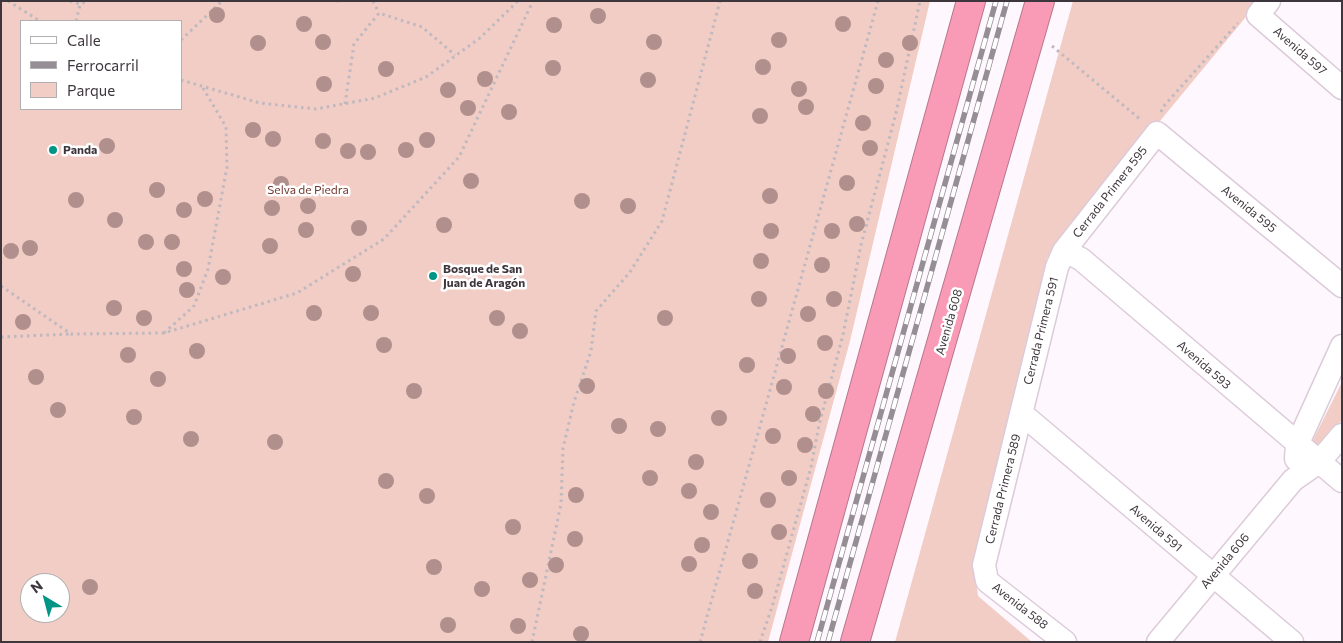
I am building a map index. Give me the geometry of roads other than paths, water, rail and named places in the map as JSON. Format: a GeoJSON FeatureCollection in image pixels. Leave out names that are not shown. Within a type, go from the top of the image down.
{"type":"FeatureCollection","features":[{"type":"Feature","properties":{"kind":"highway","name":"Avenida 608"},"geometry":{"type":"LineString","coordinates":[[855,642],[1040,1]]}},
{"type":"Feature","properties":{"kind":"highway"},"geometry":{"type":"LineString","coordinates":[[794,642],[970,3]]}},
{"type":"Feature","properties":{"kind":"street","name":"Avenida 597"},"geometry":{"type":"LineString","coordinates":[[1263,8],[1342,88]]}},
{"type":"Feature","properties":{"kind":"street","name":"Cerrada Primera 595"},"geometry":{"type":"LineString","coordinates":[[1064,251],[1156,133]]}},
{"type":"Feature","properties":{"kind":"street","name":"Avenida 595"},"geometry":{"type":"LineString","coordinates":[[1156,133],[1342,286]]}},
{"type":"Feature","properties":{"kind":"street","name":"Cerrada Primera 591"},"geometry":{"type":"LineString","coordinates":[[1021,413],[1057,267],[1064,251]]}},
{"type":"Feature","properties":{"kind":"street","name":"Avenida 593"},"geometry":{"type":"LineString","coordinates":[[1064,251],[1081,259],[1342,481]]}},
{"type":"Feature","properties":{"kind":"street"},"geometry":{"type":"LineString","coordinates":[[1293,480],[1298,445],[1342,346]]}},
{"type":"Feature","properties":{"kind":"street","name":"Cerrada Primera 589"},"geometry":{"type":"LineString","coordinates":[[984,565],[1021,413]]}},
{"type":"Feature","properties":{"kind":"street","name":"Avenida 591"},"geometry":{"type":"LineString","coordinates":[[1021,413],[1292,642]]}},
{"type":"Feature","properties":{"kind":"street","name":"Avenida 606"},"geometry":{"type":"LineString","coordinates":[[1158,642],[1293,480],[1319,462],[1342,435]]}},
{"type":"Feature","properties":{"kind":"street","name":"Avenida 588"},"geometry":{"type":"LineString","coordinates":[[984,565],[987,581],[1065,642]]}},
{"type":"Feature","properties":{"kind":"railway"},"geometry":{"type":"LineString","coordinates":[[817,642],[996,1]]}},
{"type":"Feature","properties":{"kind":"railway"},"geometry":{"type":"LineString","coordinates":[[828,642],[1007,1]]}},
{"type":"Feature","properties":{"kind":"place","name":"Panda"},"geometry":{"type":"Point","coordinates":[53,150]}},
{"type":"Feature","properties":{"kind":"place","name":"Bosque de San Juan de Aragón"},"geometry":{"type":"Point","coordinates":[433,276]}},
{"type":"Feature","properties":{"kind":"park label","name":"Selva de Piedra"},"geometry":{"type":"Point","coordinates":[308,190]}}]}
